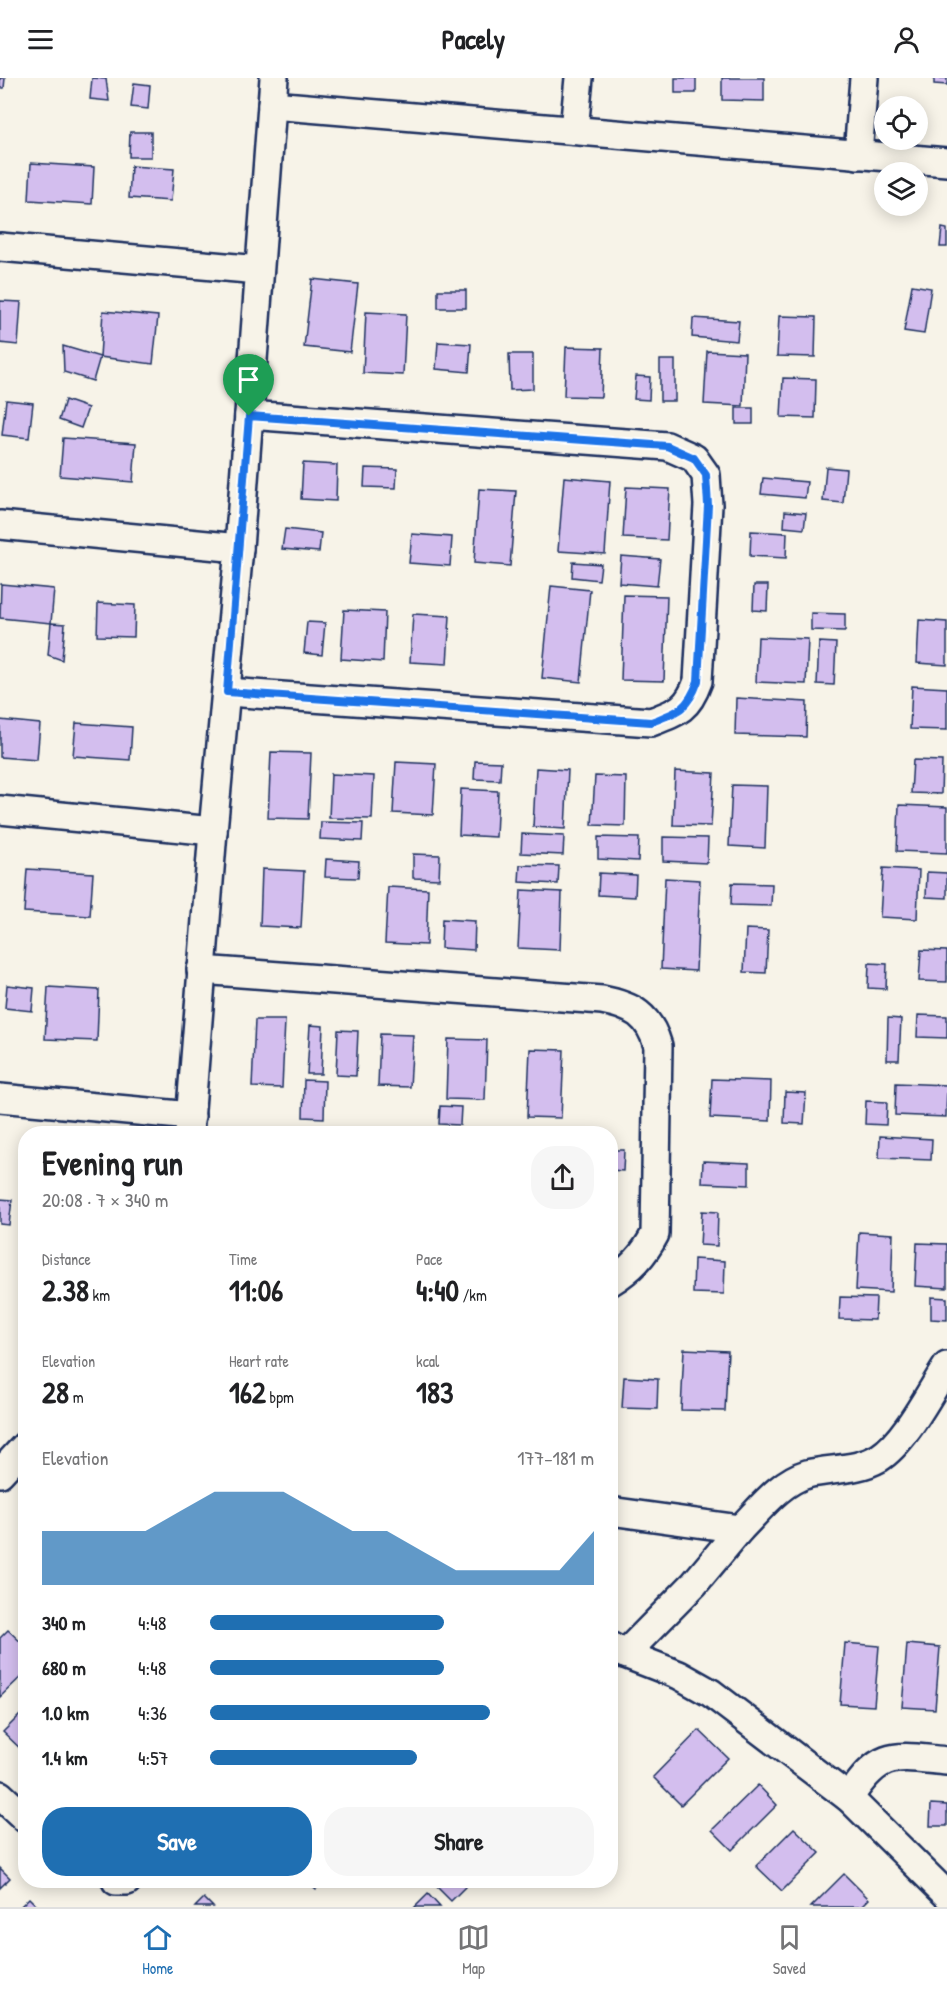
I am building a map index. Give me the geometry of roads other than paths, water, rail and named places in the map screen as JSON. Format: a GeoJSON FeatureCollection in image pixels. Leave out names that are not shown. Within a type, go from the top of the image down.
{"type":"FeatureCollection","features":[{"type":"Feature","properties":{"kind":"street"},"geometry":{"type":"LineString","coordinates":[[0,1098],[190,1125],[201,970],[239,548],[274,78]]}},
{"type":"Feature","properties":{"kind":"street"},"geometry":{"type":"LineString","coordinates":[[574,130],[579,78]]}},
{"type":"Feature","properties":{"kind":"street"},"geometry":{"type":"LineString","coordinates":[[858,155],[864,78]]}},
{"type":"Feature","properties":{"kind":"street"},"geometry":{"type":"LineString","coordinates":[[272,105],[947,162]]}},
{"type":"Feature","properties":{"kind":"street"},"geometry":{"type":"LineString","coordinates":[[0,247],[259,270]]}},
{"type":"Feature","properties":{"kind":"street"},"geometry":{"type":"LineString","coordinates":[[227,692],[651,722],[674,713],[692,699],[698,681],[708,505],[706,475],[694,458],[667,446],[249,416]]}},
{"type":"Feature","properties":{"kind":"street"},"geometry":{"type":"LineString","coordinates":[[0,525],[239,548]]}},
{"type":"Feature","properties":{"kind":"street"},"geometry":{"type":"LineString","coordinates":[[0,810],[213,831]]}},
{"type":"Feature","properties":{"kind":"street"},"geometry":{"type":"LineString","coordinates":[[201,970],[602,1000],[624,1005],[639,1013],[653,1030],[658,1046],[655,1234],[644,1254],[618,1277]]}},
{"type":"Feature","properties":{"kind":"street"},"geometry":{"type":"LineString","coordinates":[[947,1366],[896,1444],[888,1451],[860,1467],[807,1474],[787,1483],[740,1529],[694,1584],[618,1650],[679,1675],[711,1693],[849,1798],[947,1895]]}},
{"type":"Feature","properties":{"kind":"street"},"geometry":{"type":"LineString","coordinates":[[0,1473],[18,1454]]}},
{"type":"Feature","properties":{"kind":"street"},"geometry":{"type":"LineString","coordinates":[[618,1512],[740,1529]]}},
{"type":"Feature","properties":{"kind":"street"},"geometry":{"type":"LineString","coordinates":[[849,1798],[862,1778],[882,1761],[895,1757],[947,1761]]}},
{"type":"Feature","properties":{"kind":"street"},"geometry":{"type":"LineString","coordinates":[[0,1795],[18,1812]]}}]}
